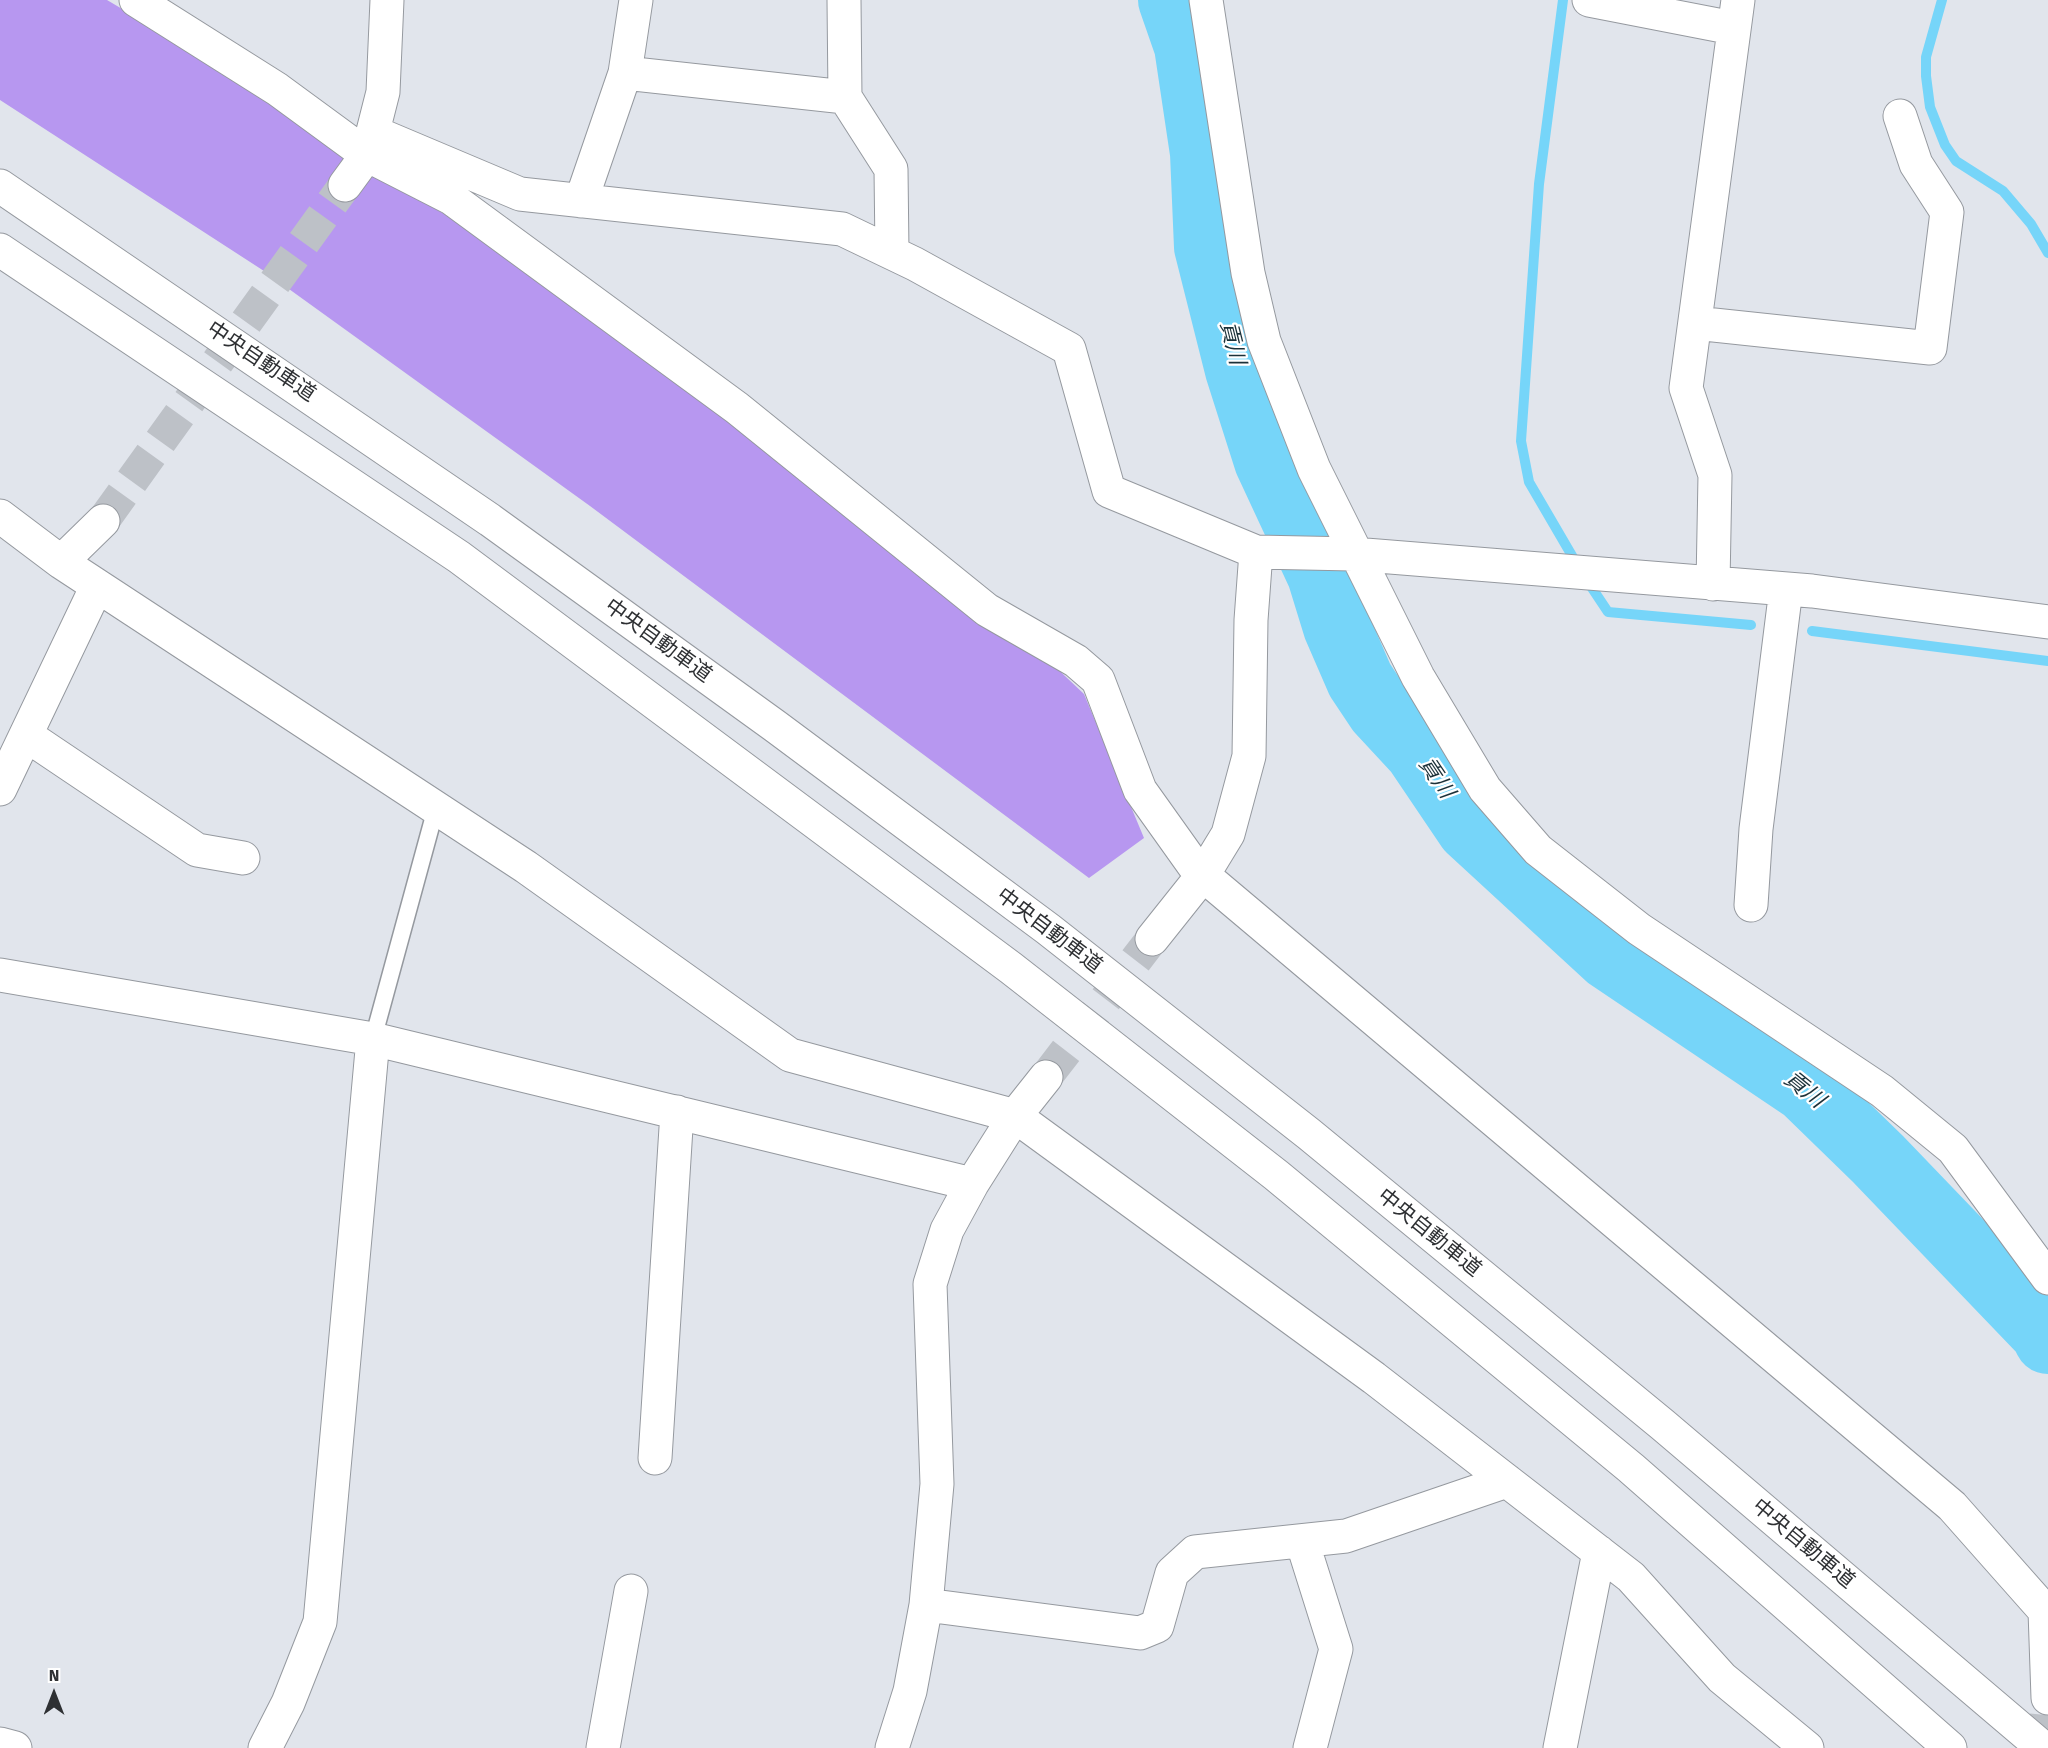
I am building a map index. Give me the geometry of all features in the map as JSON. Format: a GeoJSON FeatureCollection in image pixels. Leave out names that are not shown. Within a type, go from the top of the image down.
{"type":"FeatureCollection","features":[{"type":"Feature","properties":{"kind":"main road"},"geometry":{"type":"LineString","coordinates":[[136,0],[277,89],[370,143],[451,198],[737,408],[987,610],[1076,661],[1098,680],[1140,790],[1203,874],[1952,1506],[2044,1611],[2048,1698]]}},
{"type":"Feature","properties":{"kind":"main road"},"geometry":{"type":"LineString","coordinates":[[345,185],[370,143],[383,92],[387,0]]}},
{"type":"Feature","properties":{"kind":"main road"},"geometry":{"type":"LineString","coordinates":[[581,201],[625,73],[636,0]]}},
{"type":"Feature","properties":{"kind":"main road"},"geometry":{"type":"LineString","coordinates":[[844,0],[845,98],[891,169],[892,253]]}},
{"type":"Feature","properties":{"kind":"main road"},"geometry":{"type":"LineString","coordinates":[[1206,0],[1248,273],[1264,341],[1314,469],[1355,555],[1418,677],[1485,789],[1538,850],[1639,929],[1882,1091],[1953,1149],[2048,1278]]}},
{"type":"Feature","properties":{"kind":"main road"},"geometry":{"type":"LineString","coordinates":[[1589,0],[1735,14],[1686,388],[1715,475],[1713,584]]}},
{"type":"Feature","properties":{"kind":"main road"},"geometry":{"type":"LineString","coordinates":[[625,73],[845,98]]}},
{"type":"Feature","properties":{"kind":"main road"},"geometry":{"type":"LineString","coordinates":[[1695,323],[1930,348],[1947,212],[1916,164],[1900,116]]}},
{"type":"Feature","properties":{"kind":"main road"},"geometry":{"type":"LineString","coordinates":[[370,143],[520,194],[842,229],[892,253],[1069,349],[1109,491],[1256,552],[1355,555],[1786,589],[2038,620]]}},
{"type":"Feature","properties":{"kind":"main road","name":"中央自動車道"},"geometry":{"type":"LineString","coordinates":[[0,186],[490,520],[784,733],[1048,929],[1318,1142],[1654,1417],[2043,1748]]}},
{"type":"Feature","properties":{"kind":"main road"},"geometry":{"type":"LineString","coordinates":[[0,250],[459,557],[1011,968],[1276,1175],[1631,1468],[1950,1748]]}},
{"type":"Feature","properties":{"kind":"main road"},"geometry":{"type":"LineString","coordinates":[[0,516],[61,562],[536,874],[790,1055],[1015,1116],[1374,1378],[1631,1577],[1722,1678],[1807,1748]]}},
{"type":"Feature","properties":{"kind":"main road"},"geometry":{"type":"LineString","coordinates":[[61,562],[103,521]]}},
{"type":"Feature","properties":{"kind":"main road"},"geometry":{"type":"LineString","coordinates":[[1152,939],[1203,874],[1228,834],[1249,756],[1251,620],[1256,552]]}},
{"type":"Feature","properties":{"kind":"main road"},"geometry":{"type":"LineString","coordinates":[[1,781],[26,735],[97,586]]}},
{"type":"Feature","properties":{"kind":"main road"},"geometry":{"type":"LineString","coordinates":[[1751,905],[1756,829],[1786,589]]}},
{"type":"Feature","properties":{"kind":"main road"},"geometry":{"type":"LineString","coordinates":[[26,735],[197,850],[243,858]]}},
{"type":"Feature","properties":{"kind":"main road"},"geometry":{"type":"LineString","coordinates":[[0,975],[373,1039],[972,1184]]}},
{"type":"Feature","properties":{"kind":"main road"},"geometry":{"type":"LineString","coordinates":[[274,1746],[288,1703],[320,1622],[373,1039]]}},
{"type":"Feature","properties":{"kind":"main road"},"geometry":{"type":"LineString","coordinates":[[892,1748],[910,1691],[926,1605],[937,1484],[930,1284],[947,1230],[972,1184],[1015,1116],[1046,1077]]}},
{"type":"Feature","properties":{"kind":"main road"},"geometry":{"type":"LineString","coordinates":[[655,1458],[677,1112]]}},
{"type":"Feature","properties":{"kind":"main road"},"geometry":{"type":"LineString","coordinates":[[926,1605],[1140,1633],[1157,1626],[1172,1573],[1196,1551],[1346,1536],[1507,1481]]}},
{"type":"Feature","properties":{"kind":"main road"},"geometry":{"type":"LineString","coordinates":[[1302,1541],[1336,1648],[1310,1748]]}},
{"type":"Feature","properties":{"kind":"main road"},"geometry":{"type":"LineString","coordinates":[[1560,1748],[1599,1552]]}},
{"type":"Feature","properties":{"kind":"main road"},"geometry":{"type":"LineString","coordinates":[[603,1748],[631,1591]]}},
{"type":"Feature","properties":{"kind":"main road"},"geometry":{"type":"LineString","coordinates":[[0,1743],[15,1748]]}},
{"type":"Feature","properties":{"kind":"lane"},"geometry":{"type":"LineString","coordinates":[[373,1039],[436,808]]}},
{"type":"Feature","properties":{"kind":"shaded area"},"geometry":{"type":"Polygon","coordinates":[[[0,0],[107,0],[269,96],[358,165],[471,229],[1047,659],[1084,694],[1144,838],[1089,878],[590,506],[264,271],[0,100],[0,0]]]}},
{"type":"Feature","properties":{"kind":"waterway","name":"貢川"},"geometry":{"type":"LineString","coordinates":[[1172,0],[1188,46],[1204,153],[1208,247],[1239,370],[1268,461],[1321,575],[1337,627],[1360,680],[1380,710],[1418,751],[1470,828],[1609,956],[1805,1088],[1878,1159],[2044,1332],[2048,1340]]}},
{"type":"Feature","properties":{"kind":"waterway"},"geometry":{"type":"LineString","coordinates":[[1563,0],[1539,184],[1521,441],[1529,482],[1578,566]]}},
{"type":"Feature","properties":{"kind":"waterway"},"geometry":{"type":"LineString","coordinates":[[1942,0],[1926,57],[1926,76],[1930,107],[1945,145],[1956,161],[2003,191],[2031,224],[2048,253]]}},
{"type":"Feature","properties":{"kind":"waterway"},"geometry":{"type":"LineString","coordinates":[[1586,579],[1608,612],[1751,625]]}},
{"type":"Feature","properties":{"kind":"waterway"},"geometry":{"type":"LineString","coordinates":[[1812,631],[2048,661]]}},
{"type":"Feature","properties":{"kind":"tunnel"},"geometry":{"type":"LineString","coordinates":[[103,521],[345,185]]}},
{"type":"Feature","properties":{"kind":"tunnel"},"geometry":{"type":"LineString","coordinates":[[1046,1077],[1152,939]]}},
{"type":"Feature","properties":{"kind":"tunnel"},"geometry":{"type":"LineString","coordinates":[[2043,1748],[2048,1702]]}}]}
